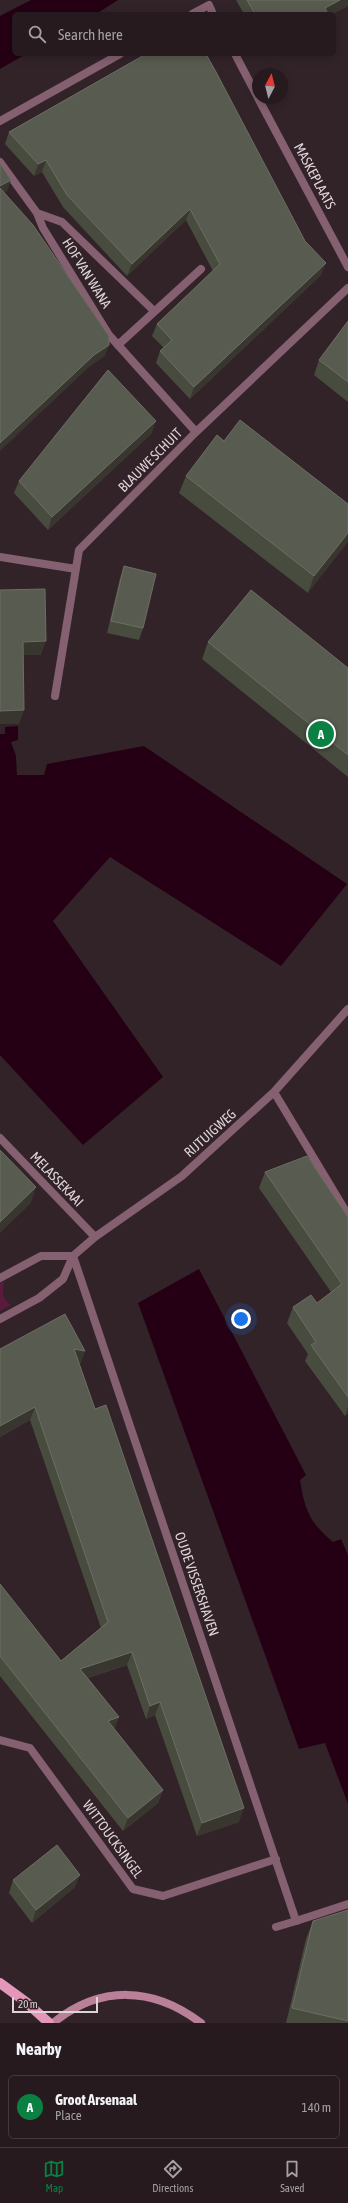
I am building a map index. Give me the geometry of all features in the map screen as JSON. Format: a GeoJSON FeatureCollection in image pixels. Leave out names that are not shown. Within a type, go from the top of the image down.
{"type":"FeatureCollection","features":[{"type":"Feature","properties":{"kind":"main road"},"geometry":{"type":"LineString","coordinates":[[0,1983],[26,2002],[49,2023]]}},
{"type":"Feature","properties":{"kind":"main road"},"geometry":{"type":"LineString","coordinates":[[53,2023],[69,2011],[95,2000],[135,1994],[161,1999],[176,2006],[201,2023]]}},
{"type":"Feature","properties":{"kind":"street"},"geometry":{"type":"LineString","coordinates":[[196,12],[209,5],[213,12]]}},
{"type":"Feature","properties":{"kind":"street"},"geometry":{"type":"LineString","coordinates":[[0,120],[116,56]]}},
{"type":"Feature","properties":{"kind":"street","name":"MASKEPLAATS"},"geometry":{"type":"LineString","coordinates":[[236,56],[252,87]]}},
{"type":"Feature","properties":{"kind":"street","name":"MASKEPLAATS"},"geometry":{"type":"LineString","coordinates":[[261,104],[348,267]]}},
{"type":"Feature","properties":{"kind":"street","name":"HOF VAN WANA"},"geometry":{"type":"LineString","coordinates":[[0,162],[37,213],[43,228],[109,335],[196,432]]}},
{"type":"Feature","properties":{"kind":"street","name":"HOF VAN WANA"},"geometry":{"type":"LineString","coordinates":[[37,213],[62,222],[154,311]]}},
{"type":"Feature","properties":{"kind":"street"},"geometry":{"type":"LineString","coordinates":[[118,345],[201,269]]}},
{"type":"Feature","properties":{"kind":"street","name":"BLAUWE SCHUIT"},"geometry":{"type":"LineString","coordinates":[[55,696],[79,550],[196,432],[348,288]]}},
{"type":"Feature","properties":{"kind":"street"},"geometry":{"type":"LineString","coordinates":[[0,557],[76,569]]}},
{"type":"Feature","properties":{"kind":"street","name":"RIJTUIGWEG"},"geometry":{"type":"LineString","coordinates":[[73,1256],[95,1237],[182,1176],[274,1092],[348,1009]]}},
{"type":"Feature","properties":{"kind":"street"},"geometry":{"type":"LineString","coordinates":[[274,1092],[348,1215]]}},
{"type":"Feature","properties":{"kind":"street","name":"MELASSEKAAI"},"geometry":{"type":"LineString","coordinates":[[0,1138],[95,1237]]}},
{"type":"Feature","properties":{"kind":"street"},"geometry":{"type":"LineString","coordinates":[[0,1278],[41,1256],[73,1256],[63,1279],[39,1298],[0,1319]]}},
{"type":"Feature","properties":{"kind":"street","name":"OUDE VISSERSHAVEN"},"geometry":{"type":"LineString","coordinates":[[73,1256],[296,1921]]}},
{"type":"Feature","properties":{"kind":"street","name":"WITTOUCKSINGEL"},"geometry":{"type":"LineString","coordinates":[[0,1740],[30,1748],[133,1889],[163,1896],[276,1859]]}},
{"type":"Feature","properties":{"kind":"street"},"geometry":{"type":"LineString","coordinates":[[276,1927],[348,1904]]}},
{"type":"Feature","properties":{"kind":"shaded area"},"geometry":{"type":"Polygon","coordinates":[[[31,0],[118,0],[99,12],[12,12],[12,56],[23,56],[0,69],[0,16],[31,0]]]}},
{"type":"Feature","properties":{"kind":"shaded area"},"geometry":{"type":"Polygon","coordinates":[[[18,726],[18,740],[11,742],[16,756],[17,775],[44,775],[47,764],[144,746],[347,884],[281,966],[110,857],[53,921],[163,1077],[83,1145],[0,1055],[0,734],[5,734],[5,727],[18,726]]]}},
{"type":"Feature","properties":{"kind":"shaded area"},"geometry":{"type":"Polygon","coordinates":[[[199,1269],[306,1475],[300,1480],[309,1515],[318,1528],[333,1542],[341,1539],[348,1555],[348,1804],[325,1743],[299,1749],[138,1303],[199,1269]]]}},
{"type":"Feature","properties":{"kind":"shaded area"},"geometry":{"type":"Polygon","coordinates":[[[4,1281],[3,1294],[11,1305],[0,1311],[0,1283],[4,1281]]]}},
{"type":"Feature","properties":{"kind":"building"},"geometry":{"type":"Polygon","coordinates":[[[247,0],[340,0],[325,8],[327,12],[254,12],[247,0]]]}},
{"type":"Feature","properties":{"kind":"building"},"geometry":{"type":"Polygon","coordinates":[[[142,56],[207,56],[305,241],[326,263],[194,387],[160,351],[172,340],[157,324],[220,264],[190,209],[132,264],[67,195],[46,160],[38,164],[9,132],[142,56]]]}},
{"type":"Feature","properties":{"kind":"building"},"geometry":{"type":"Polygon","coordinates":[[[0,163],[11,180],[0,186],[0,163]]]}},
{"type":"Feature","properties":{"kind":"building"},"geometry":{"type":"Polygon","coordinates":[[[0,188],[33,225],[109,336],[109,345],[94,355],[0,443],[0,188]]]}},
{"type":"Feature","properties":{"kind":"building"},"geometry":{"type":"Polygon","coordinates":[[[348,321],[348,382],[319,360],[348,321]]]}},
{"type":"Feature","properties":{"kind":"building"},"geometry":{"type":"Polygon","coordinates":[[[108,370],[156,421],[52,517],[19,481],[108,370]]]}},
{"type":"Feature","properties":{"kind":"building"},"geometry":{"type":"Polygon","coordinates":[[[240,420],[348,504],[348,533],[314,576],[186,476],[217,435],[224,441],[240,420]]]}},
{"type":"Feature","properties":{"kind":"building"},"geometry":{"type":"Polygon","coordinates":[[[124,566],[156,574],[143,628],[111,621],[124,566]]]}},
{"type":"Feature","properties":{"kind":"building"},"geometry":{"type":"Polygon","coordinates":[[[45,589],[46,641],[23,642],[24,710],[0,711],[0,590],[45,589]]]}},
{"type":"Feature","properties":{"kind":"building"},"geometry":{"type":"Polygon","coordinates":[[[251,590],[348,668],[348,755],[208,642],[251,590]]]}},
{"type":"Feature","properties":{"kind":"building"},"geometry":{"type":"Polygon","coordinates":[[[0,1150],[36,1187],[0,1222],[0,1150]]]}},
{"type":"Feature","properties":{"kind":"building"},"geometry":{"type":"Polygon","coordinates":[[[307,1156],[348,1217],[348,1397],[311,1345],[316,1342],[293,1307],[311,1295],[317,1303],[342,1284],[265,1172],[307,1156]]]}},
{"type":"Feature","properties":{"kind":"building"},"geometry":{"type":"Polygon","coordinates":[[[65,1314],[85,1351],[74,1349],[95,1409],[106,1405],[244,1808],[202,1823],[160,1702],[150,1706],[132,1652],[80,1669],[119,1717],[108,1721],[163,1790],[128,1818],[0,1656],[0,1584],[61,1661],[108,1622],[35,1407],[0,1426],[0,1349],[65,1314]]]}},
{"type":"Feature","properties":{"kind":"building"},"geometry":{"type":"Polygon","coordinates":[[[57,1845],[80,1875],[36,1910],[13,1880],[57,1845]]]}},
{"type":"Feature","properties":{"kind":"building"},"geometry":{"type":"Polygon","coordinates":[[[348,1910],[348,2021],[292,2008],[313,1921],[348,1910]]]}},
{"type":"Feature","properties":{"kind":"place","name":"Groot Arsenaal"},"geometry":{"type":"Point","coordinates":[321,734]}}]}
